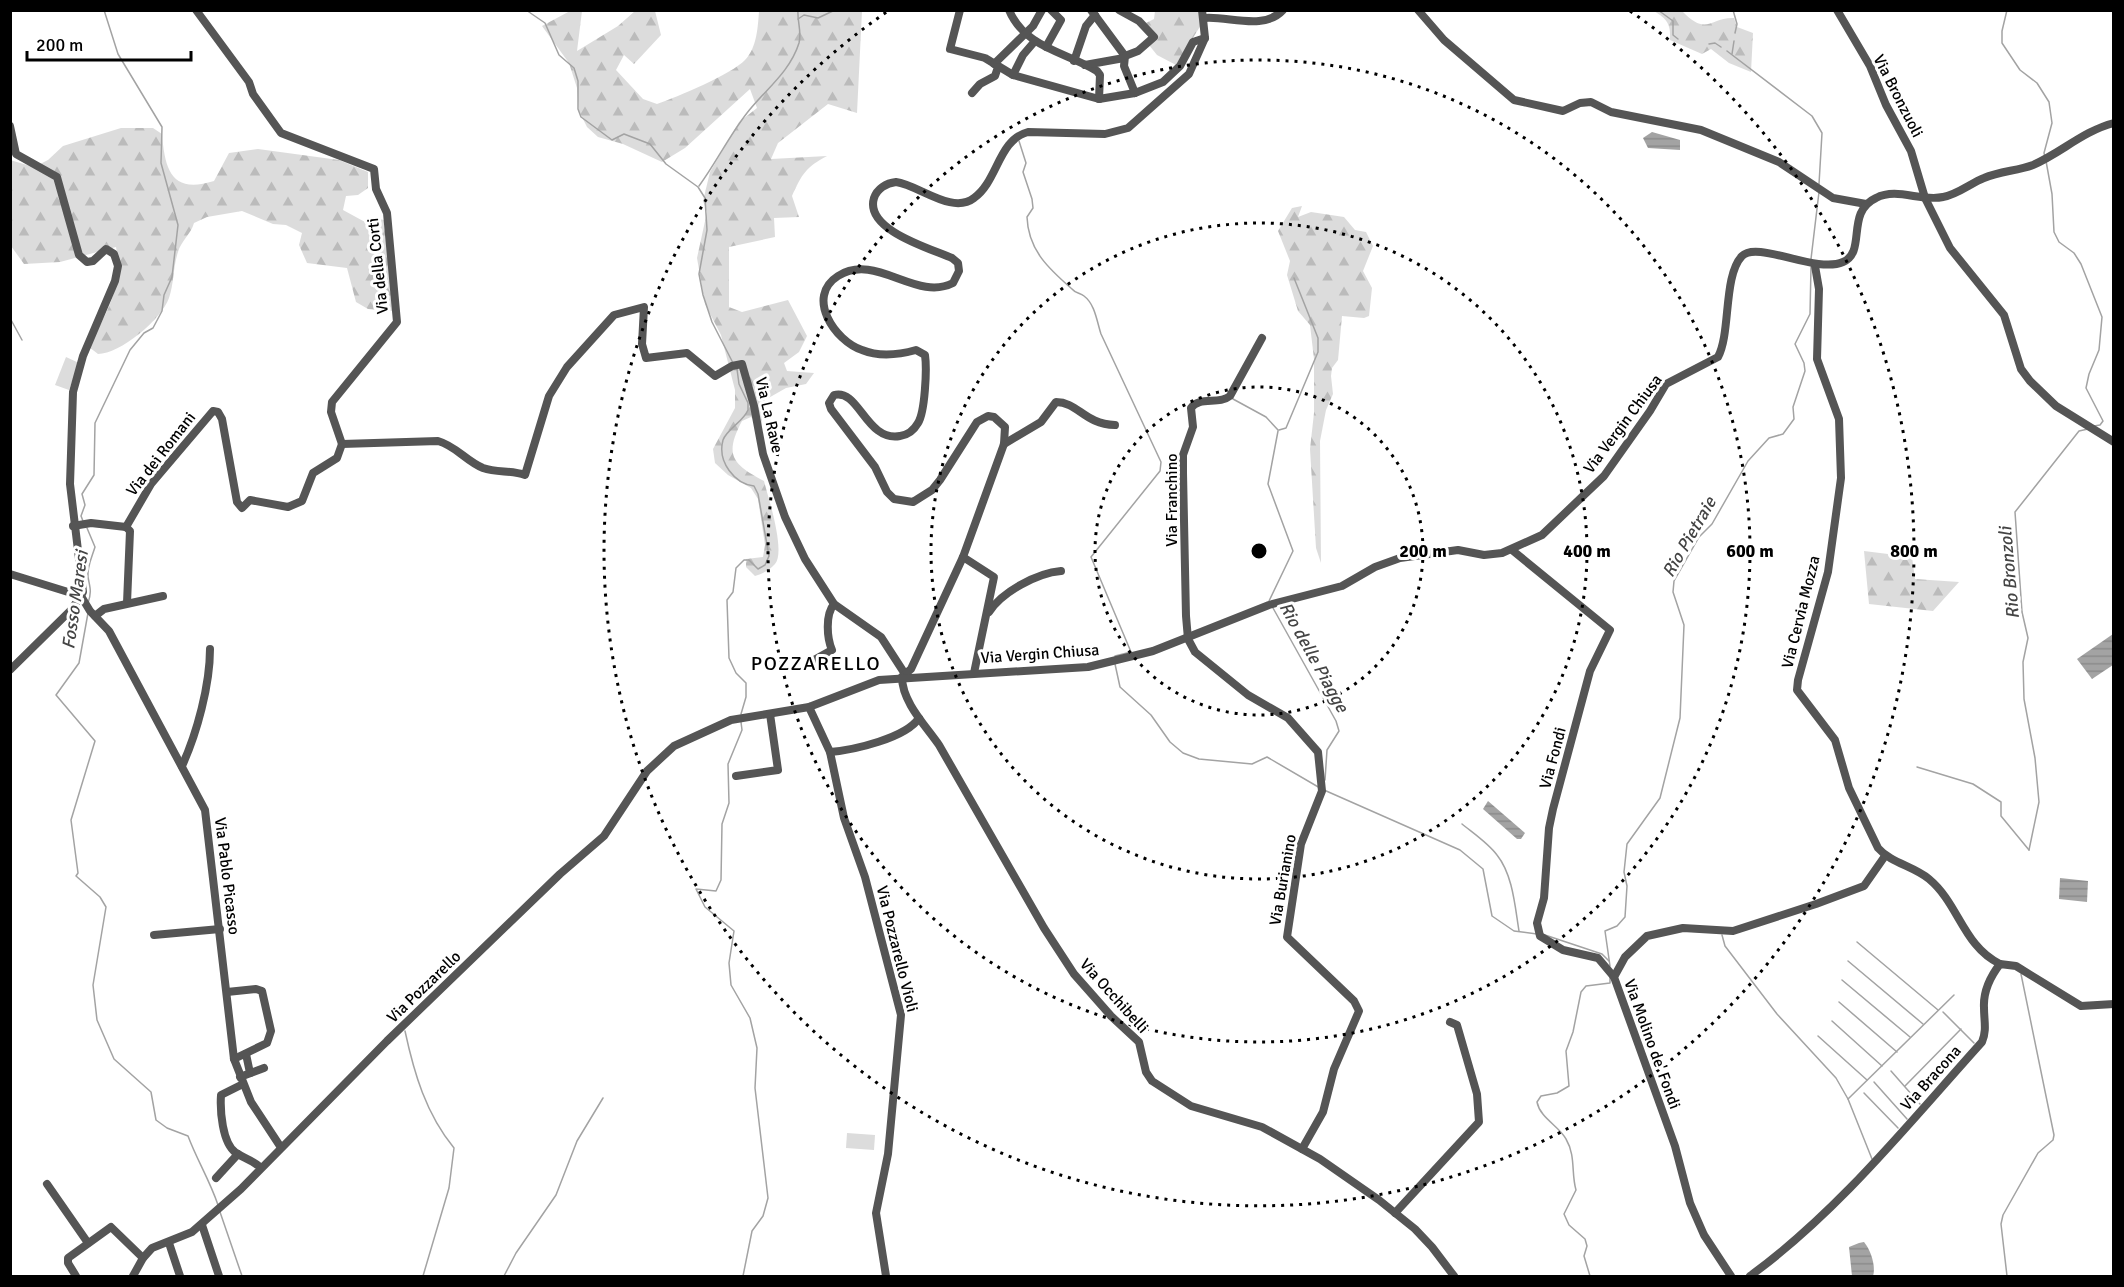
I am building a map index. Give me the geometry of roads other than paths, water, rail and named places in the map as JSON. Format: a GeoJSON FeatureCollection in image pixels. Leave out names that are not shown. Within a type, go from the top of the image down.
{"type":"FeatureCollection","features":[{"type":"Feature","properties":{"kind":"street","name":"Via della Corti"},"geometry":{"type":"LineString","coordinates":[[196,10],[249,82],[253,94],[281,133],[374,170],[376,189],[387,213],[397,322],[332,404],[342,444]]}},
{"type":"Feature","properties":{"kind":"street"},"geometry":{"type":"LineString","coordinates":[[960,10],[950,49],[985,58],[1013,75],[1099,99],[1135,93],[1163,82],[1180,66],[1193,42],[1205,38]]}},
{"type":"Feature","properties":{"kind":"street"},"geometry":{"type":"LineString","coordinates":[[1009,10],[1026,34],[1035,41],[1070,60],[1095,69],[1100,75],[1099,99]]}},
{"type":"Feature","properties":{"kind":"street"},"geometry":{"type":"LineString","coordinates":[[972,93],[980,84],[994,76],[996,65],[1026,34],[1042,10]]}},
{"type":"Feature","properties":{"kind":"street"},"geometry":{"type":"LineString","coordinates":[[1046,47],[1061,20],[1051,10]]}},
{"type":"Feature","properties":{"kind":"street"},"geometry":{"type":"LineString","coordinates":[[1070,60],[1093,14],[1103,10]]}},
{"type":"Feature","properties":{"kind":"street"},"geometry":{"type":"LineString","coordinates":[[1084,65],[1125,57],[1138,51],[1154,37],[1139,21],[1119,10]]}},
{"type":"Feature","properties":{"kind":"street"},"geometry":{"type":"LineString","coordinates":[[904,676],[911,669],[963,557],[1004,444],[1005,427],[994,417],[983,418],[977,422],[932,490],[913,502],[894,499],[881,483],[875,467],[831,409],[829,403],[834,394],[844,394],[879,432],[888,436],[909,433],[916,427],[924,408],[925,355],[915,350],[903,354],[873,354],[849,344],[830,325],[825,312],[825,296],[829,285],[836,277],[845,273],[868,271],[894,275],[926,288],[936,289],[952,283],[959,271],[958,263],[890,230],[879,218],[873,203],[874,197],[882,187],[890,183],[902,183],[952,202],[971,201],[985,188],[1003,153],[1019,135],[1028,132],[1106,134],[1120,132],[1183,81],[1194,65],[1205,38],[1203,14],[1261,21],[1274,19],[1283,10]]}},
{"type":"Feature","properties":{"kind":"street"},"geometry":{"type":"LineString","coordinates":[[1418,10],[1444,40],[1514,100],[1563,111],[1580,103],[1591,102],[1611,112],[1701,130],[1779,162],[1811,181],[1833,198],[1866,204],[1889,193],[1925,198],[1945,197],[2001,171],[2030,166],[2054,154],[2072,140],[2114,123]]}},
{"type":"Feature","properties":{"kind":"street","name":"Via Bronzuoli"},"geometry":{"type":"LineString","coordinates":[[1836,10],[1870,66],[1886,105],[1911,151],[1925,198],[1955,257],[1990,294],[2004,315],[2021,369],[2056,406],[2114,442]]}},
{"type":"Feature","properties":{"kind":"street"},"geometry":{"type":"LineString","coordinates":[[1093,14],[1125,57],[1124,66],[1135,93]]}},
{"type":"Feature","properties":{"kind":"street"},"geometry":{"type":"LineString","coordinates":[[1013,75],[1023,56],[1035,41]]}},
{"type":"Feature","properties":{"kind":"street"},"geometry":{"type":"LineString","coordinates":[[10,126],[16,154],[57,177],[79,255],[87,262],[93,261],[106,249],[114,254],[118,266],[115,281],[83,356],[73,392],[71,515],[83,588],[81,596],[72,609],[10,670]]}},
{"type":"Feature","properties":{"kind":"street","name":"Via Vergin Chiusa"},"geometry":{"type":"LineString","coordinates":[[809,707],[879,680],[904,676],[1088,668],[1188,639],[1269,605],[1342,586],[1387,561],[1449,551],[1484,555],[1512,550],[1542,535],[1604,476],[1650,411],[1666,384],[1718,357],[1724,343],[1727,302],[1738,261],[1743,254],[1750,251],[1776,255],[1815,266],[1839,264],[1850,259],[1855,249],[1857,223],[1866,204]]}},
{"type":"Feature","properties":{"kind":"street","name":"Via Cervia Mozza"},"geometry":{"type":"LineString","coordinates":[[1815,266],[1819,289],[1818,359],[1839,419],[1841,478],[1828,572],[1797,690],[1835,740],[1849,788],[1870,834],[1885,856],[1928,878],[1947,902],[1974,945],[1984,955],[2000,964]]}},
{"type":"Feature","properties":{"kind":"street","name":"Via La Rave"},"geometry":{"type":"LineString","coordinates":[[342,444],[438,441],[452,446],[482,467],[513,471],[525,476],[549,396],[560,376],[610,318],[620,312],[641,307],[645,309],[642,344],[646,358],[687,353],[715,376],[739,364],[750,390],[763,454],[785,517],[805,559],[834,604],[881,636],[904,676]]}},
{"type":"Feature","properties":{"kind":"street","name":"Via Franchino"},"geometry":{"type":"LineString","coordinates":[[1188,639],[1183,455],[1193,427],[1191,408],[1196,402],[1226,400],[1232,394],[1262,338]]}},
{"type":"Feature","properties":{"kind":"street"},"geometry":{"type":"LineString","coordinates":[[1004,444],[1041,422],[1056,402],[1071,405],[1085,417],[1100,424],[1115,425]]}},
{"type":"Feature","properties":{"kind":"street","name":"Via dei Romani"},"geometry":{"type":"LineString","coordinates":[[126,527],[151,484],[213,411],[218,412],[222,419],[237,501],[242,508],[250,500],[288,507],[302,501],[314,473],[337,458],[342,444]]}},
{"type":"Feature","properties":{"kind":"street"},"geometry":{"type":"LineString","coordinates":[[73,526],[91,523],[126,527],[130,531],[127,603]]}},
{"type":"Feature","properties":{"kind":"street","name":"Via Fondi"},"geometry":{"type":"LineString","coordinates":[[1512,550],[1610,630],[1590,671],[1553,809],[1549,828],[1544,898],[1536,923],[1540,936],[1563,950],[1598,958],[1614,977]]}},
{"type":"Feature","properties":{"kind":"street"},"geometry":{"type":"LineString","coordinates":[[963,557],[994,577],[974,673]]}},
{"type":"Feature","properties":{"kind":"street"},"geometry":{"type":"LineString","coordinates":[[986,615],[996,601],[1005,594],[1050,572],[1061,571]]}},
{"type":"Feature","properties":{"kind":"street"},"geometry":{"type":"LineString","coordinates":[[10,574],[81,596]]}},
{"type":"Feature","properties":{"kind":"street","name":"Via Pablo Picasso"},"geometry":{"type":"LineString","coordinates":[[81,596],[90,611],[109,631],[199,796],[207,821],[234,1059],[251,1102],[280,1146]]}},
{"type":"Feature","properties":{"kind":"street"},"geometry":{"type":"LineString","coordinates":[[90,611],[163,596]]}},
{"type":"Feature","properties":{"kind":"street"},"geometry":{"type":"LineString","coordinates":[[814,660],[832,650],[828,635],[831,609],[834,604]]}},
{"type":"Feature","properties":{"kind":"street","name":"Via Burianino"},"geometry":{"type":"LineString","coordinates":[[1188,639],[1195,651],[1248,695],[1288,718],[1316,749],[1320,762],[1322,791],[1301,844],[1287,937],[1354,1001],[1359,1011],[1334,1069],[1323,1112],[1302,1149]]}},
{"type":"Feature","properties":{"kind":"street"},"geometry":{"type":"LineString","coordinates":[[182,766],[192,746],[210,666],[210,649]]}},
{"type":"Feature","properties":{"kind":"street","name":"Via Occhibelli"},"geometry":{"type":"LineString","coordinates":[[904,676],[905,692],[919,718],[939,745],[1064,959],[1104,1009],[1138,1042],[1146,1072],[1152,1081],[1191,1106],[1262,1127],[1302,1149],[1395,1213],[1432,1247],[1454,1276]]}},
{"type":"Feature","properties":{"kind":"street","name":"Via Pozzarello"},"geometry":{"type":"LineString","coordinates":[[142,1258],[152,1248],[169,1243],[202,1225],[216,1212],[280,1146],[552,882],[604,836],[647,771],[659,757],[674,746],[735,719],[809,707]]}},
{"type":"Feature","properties":{"kind":"street","name":"Via Pozzarello Violi"},"geometry":{"type":"LineString","coordinates":[[809,707],[830,752],[847,828],[865,877],[901,1015],[888,1154],[876,1213],[886,1276]]}},
{"type":"Feature","properties":{"kind":"street"},"geometry":{"type":"LineString","coordinates":[[736,776],[778,770],[770,714]]}},
{"type":"Feature","properties":{"kind":"street"},"geometry":{"type":"LineString","coordinates":[[830,752],[848,751],[909,730],[919,718]]}},
{"type":"Feature","properties":{"kind":"street","name":"Via Molino de' Fondi"},"geometry":{"type":"LineString","coordinates":[[1731,1276],[1704,1235],[1690,1203],[1674,1146],[1614,977],[1625,957],[1647,936],[1683,928],[1733,932],[1864,886],[1885,856]]}},
{"type":"Feature","properties":{"kind":"street"},"geometry":{"type":"LineString","coordinates":[[154,935],[220,929]]}},
{"type":"Feature","properties":{"kind":"street"},"geometry":{"type":"LineString","coordinates":[[2000,964],[2016,966],[2081,1006],[2114,1004]]}},
{"type":"Feature","properties":{"kind":"street","name":"Via Bracona"},"geometry":{"type":"LineString","coordinates":[[1750,1276],[1791,1245],[1828,1209],[1982,1042],[1986,1028],[1984,1001],[1987,984],[2000,964]]}},
{"type":"Feature","properties":{"kind":"street"},"geometry":{"type":"LineString","coordinates":[[227,992],[256,988],[264,993],[270,1038],[264,1045],[234,1059]]}},
{"type":"Feature","properties":{"kind":"street"},"geometry":{"type":"LineString","coordinates":[[1395,1213],[1479,1122],[1477,1094],[1457,1025],[1450,1022]]}},
{"type":"Feature","properties":{"kind":"street"},"geometry":{"type":"LineString","coordinates":[[246,1054],[250,1073]]}},
{"type":"Feature","properties":{"kind":"street"},"geometry":{"type":"LineString","coordinates":[[260,1167],[249,1157],[238,1154],[226,1138],[221,1099],[224,1092],[250,1073],[264,1068]]}},
{"type":"Feature","properties":{"kind":"street"},"geometry":{"type":"LineString","coordinates":[[216,1178],[238,1154]]}},
{"type":"Feature","properties":{"kind":"street"},"geometry":{"type":"LineString","coordinates":[[47,1184],[88,1243]]}},
{"type":"Feature","properties":{"kind":"street"},"geometry":{"type":"LineString","coordinates":[[202,1225],[219,1276]]}},
{"type":"Feature","properties":{"kind":"street"},"geometry":{"type":"LineString","coordinates":[[76,1276],[67,1259],[113,1227],[142,1258],[133,1276]]}},
{"type":"Feature","properties":{"kind":"street"},"geometry":{"type":"LineString","coordinates":[[169,1243],[180,1276]]}},
{"type":"Feature","properties":{"kind":"waterway","name":"Fosso Maresi"},"geometry":{"type":"LineString","coordinates":[[83,521],[81,516],[85,505],[82,494],[94,475],[95,423],[130,350],[144,333],[153,328],[162,311],[164,295],[172,277],[178,225],[161,163],[162,127],[118,54],[104,10]]}},
{"type":"Feature","properties":{"kind":"waterway"},"geometry":{"type":"LineString","coordinates":[[526,10],[545,23],[559,55],[574,68],[578,81],[578,109],[581,117],[612,140],[624,134],[650,144],[666,164],[698,187],[705,198],[707,230],[699,274],[712,322],[733,363]]}},
{"type":"Feature","properties":{"kind":"waterway"},"geometry":{"type":"LineString","coordinates":[[699,186],[740,122],[790,63],[800,39],[798,10]]}},
{"type":"Feature","properties":{"kind":"waterway"},"geometry":{"type":"LineString","coordinates":[[798,19],[804,15],[818,18],[835,10]]}},
{"type":"Feature","properties":{"kind":"waterway","name":"Rio Pietraie"},"geometry":{"type":"LineString","coordinates":[[1658,10],[1673,21],[1673,35],[1678,39]]}},
{"type":"Feature","properties":{"kind":"waterway"},"geometry":{"type":"LineString","coordinates":[[1733,10],[1737,24],[1735,33]]}},
{"type":"Feature","properties":{"kind":"waterway","name":"Rio Bronzoli"},"geometry":{"type":"LineString","coordinates":[[2007,10],[2002,43],[2020,70],[2037,83],[2049,102],[2052,123],[2045,157]]}},
{"type":"Feature","properties":{"kind":"waterway"},"geometry":{"type":"LineString","coordinates":[[1732,54],[1734,41]]}},
{"type":"Feature","properties":{"kind":"waterway","name":"Rio Pietraie"},"geometry":{"type":"LineString","coordinates":[[1709,44],[1715,43],[1721,47]]}},
{"type":"Feature","properties":{"kind":"waterway","name":"Rio Pietraie"},"geometry":{"type":"LineString","coordinates":[[1727,51],[1812,116],[1822,133],[1819,184]]}},
{"type":"Feature","properties":{"kind":"waterway"},"geometry":{"type":"LineString","coordinates":[[1019,141],[1026,163],[1023,172],[1032,199],[1033,208],[1027,217],[1031,239],[1041,258],[1055,274],[1073,290],[1088,299],[1091,304],[1101,334],[1161,462],[1160,471],[1091,557],[1131,652],[1115,656]]}},
{"type":"Feature","properties":{"kind":"waterway","name":"Rio Bronzoli"},"geometry":{"type":"LineString","coordinates":[[2046,161],[2052,194],[2054,232],[2059,242],[2074,253],[2081,264],[2102,317],[2099,350],[2086,388],[2103,421],[2100,425],[2094,426]]}},
{"type":"Feature","properties":{"kind":"waterway","name":"Rio Pietraie"},"geometry":{"type":"LineString","coordinates":[[1811,259],[1819,192]]}},
{"type":"Feature","properties":{"kind":"waterway","name":"Rio Pietraie"},"geometry":{"type":"LineString","coordinates":[[1610,966],[1605,931],[1617,926],[1625,917],[1627,886],[1624,872],[1627,844],[1660,798],[1680,718],[1684,625],[1673,592],[1674,581],[1699,537],[1712,524],[1748,461],[1769,438],[1783,434],[1794,419],[1793,407],[1805,371],[1804,363],[1795,344],[1810,314],[1811,267]]}},
{"type":"Feature","properties":{"kind":"waterway","name":"Rio delle Piagge"},"geometry":{"type":"LineString","coordinates":[[1279,430],[1286,428],[1318,352],[1318,338],[1294,278]]}},
{"type":"Feature","properties":{"kind":"waterway"},"geometry":{"type":"LineString","coordinates":[[10,318],[22,340]]}},
{"type":"Feature","properties":{"kind":"waterway"},"geometry":{"type":"LineString","coordinates":[[737,369],[739,384],[748,403],[748,410],[725,436],[723,456],[725,464],[734,476],[754,486],[758,494],[769,556],[765,565],[758,569],[749,560],[744,560],[736,568],[733,592],[727,600],[729,658],[736,673],[746,683],[746,697],[741,714]]}},
{"type":"Feature","properties":{"kind":"waterway"},"geometry":{"type":"LineString","coordinates":[[1233,399],[1266,417],[1278,430]]}},
{"type":"Feature","properties":{"kind":"waterway","name":"Rio Bronzoli"},"geometry":{"type":"LineString","coordinates":[[2029,850],[2039,802],[2035,758],[2024,699],[2023,662],[2028,638],[2022,612],[2015,512],[2079,431],[2088,429]]}},
{"type":"Feature","properties":{"kind":"waterway","name":"Rio delle Piagge"},"geometry":{"type":"LineString","coordinates":[[1269,601],[1293,551],[1268,484],[1278,431]]}},
{"type":"Feature","properties":{"kind":"waterway","name":"Fosso Maresi"},"geometry":{"type":"LineString","coordinates":[[87,528],[95,547],[88,569],[90,587],[88,603]]}},
{"type":"Feature","properties":{"kind":"waterway","name":"Rio delle Piagge"},"geometry":{"type":"LineString","coordinates":[[1273,608],[1336,721],[1339,731],[1327,750],[1325,780]]}},
{"type":"Feature","properties":{"kind":"waterway"},"geometry":{"type":"LineString","coordinates":[[88,613],[79,663],[56,695],[95,741],[71,820],[78,873],[76,876],[100,897],[106,907],[93,985],[97,1020],[114,1059],[151,1092],[156,1120],[167,1128],[188,1136],[218,1205]]}},
{"type":"Feature","properties":{"kind":"waterway"},"geometry":{"type":"LineString","coordinates":[[1115,664],[1120,687],[1151,715],[1170,742],[1183,753],[1199,759],[1252,764],[1267,757],[1320,788]]}},
{"type":"Feature","properties":{"kind":"waterway"},"geometry":{"type":"LineString","coordinates":[[741,722],[742,730],[728,764],[729,803],[722,824],[721,880],[716,891],[696,889],[705,907],[734,931],[729,963],[731,985],[750,1018],[757,1048],[755,1088],[768,1198],[763,1216],[752,1231],[743,1276]]}},
{"type":"Feature","properties":{"kind":"waterway"},"geometry":{"type":"LineString","coordinates":[[1917,767],[1973,784],[2001,802],[2001,816],[2029,850]]}},
{"type":"Feature","properties":{"kind":"waterway","name":"Rio delle Piagge"},"geometry":{"type":"LineString","coordinates":[[1324,790],[1460,850],[1483,869],[1492,916],[1514,931],[1537,934]]}},
{"type":"Feature","properties":{"kind":"waterway"},"geometry":{"type":"LineString","coordinates":[[1462,824],[1489,846],[1507,872],[1519,931]]}},
{"type":"Feature","properties":{"kind":"waterway","name":"Rio delle Piagge"},"geometry":{"type":"LineString","coordinates":[[1542,934],[1602,954],[1609,961]]}},
{"type":"Feature","properties":{"kind":"waterway"},"geometry":{"type":"LineString","coordinates":[[1722,935],[1725,946],[1777,1014],[1836,1078],[1848,1099],[1872,1159]]}},
{"type":"Feature","properties":{"kind":"waterway"},"geometry":{"type":"LineString","coordinates":[[1857,942],[1938,1010]]}},
{"type":"Feature","properties":{"kind":"waterway"},"geometry":{"type":"LineString","coordinates":[[1848,961],[1923,1024]]}},
{"type":"Feature","properties":{"kind":"waterway"},"geometry":{"type":"LineString","coordinates":[[2007,1276],[2001,1224],[2003,1215],[2038,1153],[2053,1140],[2054,1135],[2021,974]]}},
{"type":"Feature","properties":{"kind":"waterway","name":"Rio Pietraie"},"geometry":{"type":"LineString","coordinates":[[1590,1276],[1584,1256],[1587,1246],[1585,1239],[1569,1225],[1564,1214],[1576,1190],[1569,1145],[1563,1134],[1542,1113],[1537,1102],[1541,1096],[1557,1093],[1569,1086],[1566,1051],[1573,1032],[1581,992],[1586,986],[1610,983],[1610,977]]}},
{"type":"Feature","properties":{"kind":"waterway"},"geometry":{"type":"LineString","coordinates":[[1842,980],[1910,1037]]}},
{"type":"Feature","properties":{"kind":"waterway"},"geometry":{"type":"LineString","coordinates":[[1848,1099],[1954,995]]}},
{"type":"Feature","properties":{"kind":"waterway"},"geometry":{"type":"LineString","coordinates":[[1839,1002],[1897,1052]]}},
{"type":"Feature","properties":{"kind":"waterway"},"geometry":{"type":"LineString","coordinates":[[1943,1012],[1974,1043]]}},
{"type":"Feature","properties":{"kind":"waterway"},"geometry":{"type":"LineString","coordinates":[[1832,1021],[1882,1066]]}},
{"type":"Feature","properties":{"kind":"waterway"},"geometry":{"type":"LineString","coordinates":[[1905,1086],[1961,1029]]}},
{"type":"Feature","properties":{"kind":"waterway"},"geometry":{"type":"LineString","coordinates":[[405,1031],[422,1092],[436,1121],[454,1148],[449,1188],[423,1276]]}},
{"type":"Feature","properties":{"kind":"waterway"},"geometry":{"type":"LineString","coordinates":[[1818,1036],[1867,1080]]}},
{"type":"Feature","properties":{"kind":"waterway"},"geometry":{"type":"LineString","coordinates":[[1891,1071],[1920,1104]]}},
{"type":"Feature","properties":{"kind":"waterway"},"geometry":{"type":"LineString","coordinates":[[1874,1082],[1907,1119]]}},
{"type":"Feature","properties":{"kind":"waterway"},"geometry":{"type":"LineString","coordinates":[[1864,1093],[1898,1128]]}},
{"type":"Feature","properties":{"kind":"waterway"},"geometry":{"type":"LineString","coordinates":[[504,1276],[516,1253],[556,1195],[577,1141],[603,1098]]}},
{"type":"Feature","properties":{"kind":"waterway"},"geometry":{"type":"LineString","coordinates":[[220,1212],[242,1276]]}},
{"type":"Feature","properties":{"kind":"district","name":"POZZARELLO"},"geometry":{"type":"Point","coordinates":[816,663]}}]}
